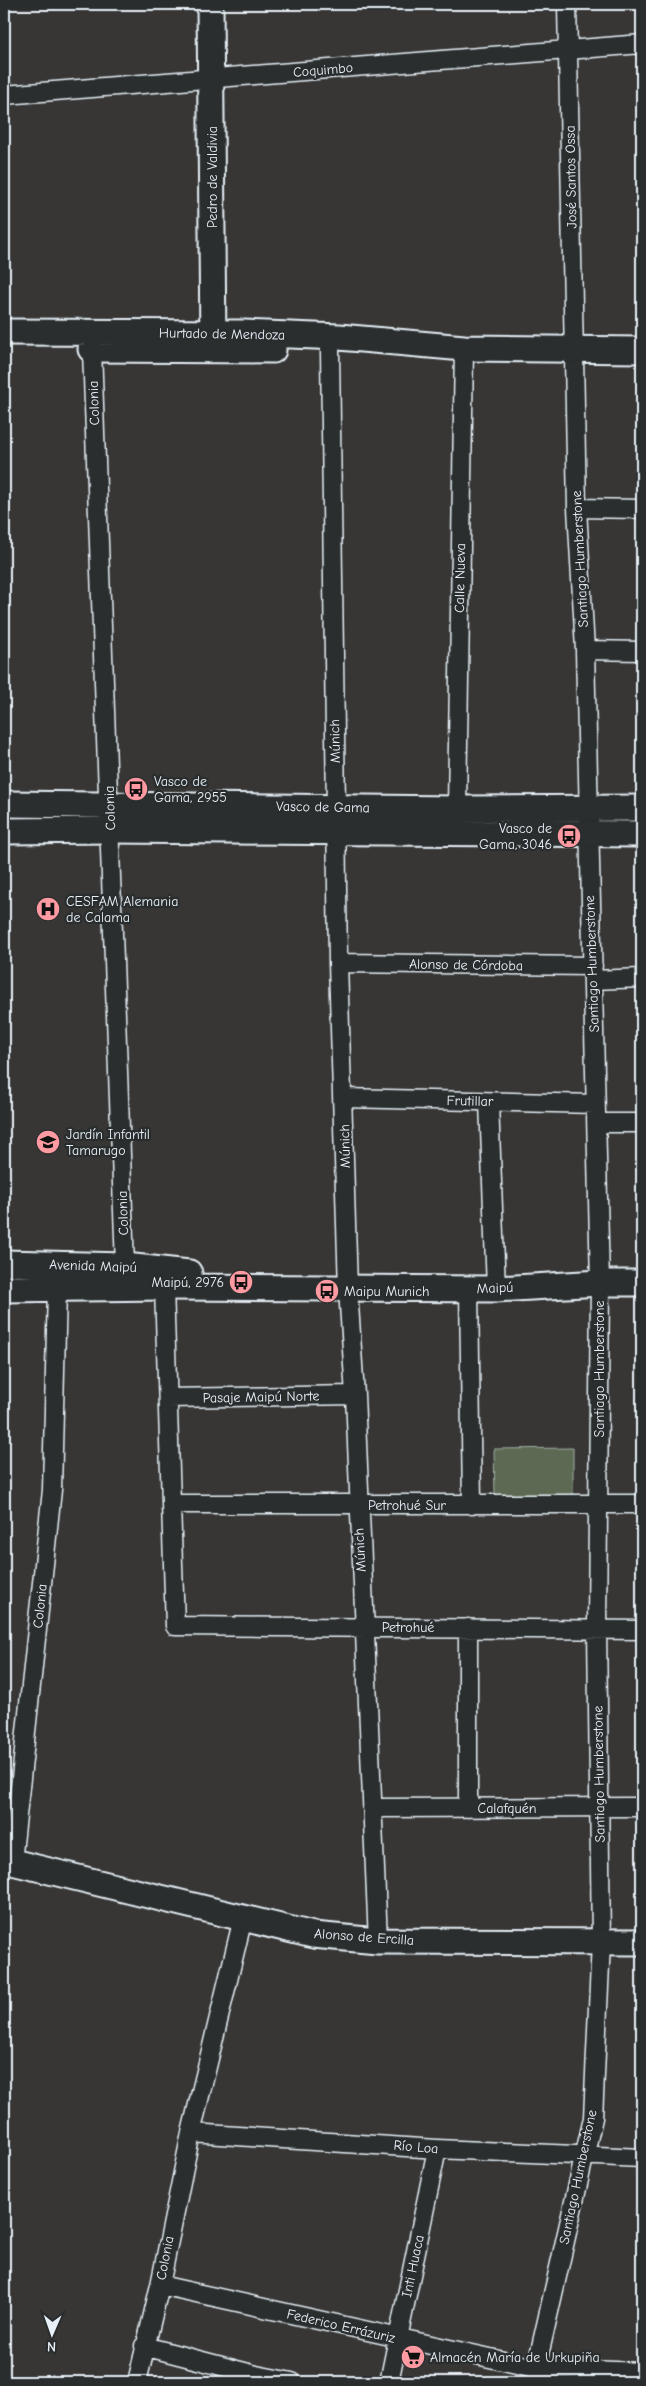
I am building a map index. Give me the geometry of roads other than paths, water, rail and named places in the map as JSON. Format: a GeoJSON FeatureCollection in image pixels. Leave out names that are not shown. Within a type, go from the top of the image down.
{"type":"FeatureCollection","features":[{"type":"Feature","properties":{"kind":"street","name":"Pedro de Valdivia"},"geometry":{"type":"LineString","coordinates":[[210,4],[213,341]]}},
{"type":"Feature","properties":{"kind":"street","name":"José Santos Ossa"},"geometry":{"type":"LineString","coordinates":[[567,4],[575,349]]}},
{"type":"Feature","properties":{"kind":"street","name":"Coquimbo"},"geometry":{"type":"LineString","coordinates":[[4,95],[211,80],[642,44]]}},
{"type":"Feature","properties":{"kind":"street","name":"Hurtado de Mendoza"},"geometry":{"type":"LineString","coordinates":[[4,332],[213,341],[330,350],[452,347],[642,350]]}},
{"type":"Feature","properties":{"kind":"street","name":"Hurtado de Mendoza"},"geometry":{"type":"LineString","coordinates":[[4,345],[92,349],[213,341],[339,337],[452,347]]}},
{"type":"Feature","properties":{"kind":"street","name":"Calle Nueva"},"geometry":{"type":"LineString","coordinates":[[452,347],[457,809]]}},
{"type":"Feature","properties":{"kind":"street","name":"Colonia"},"geometry":{"type":"LineString","coordinates":[[92,349],[110,806],[125,1266]]}},
{"type":"Feature","properties":{"kind":"street","name":"Santiago Humberstone"},"geometry":{"type":"LineString","coordinates":[[534,2375],[593,2118],[601,1942],[597,1628],[600,1283],[595,1104],[594,973],[588,834],[585,650],[577,508],[575,349]]}},
{"type":"Feature","properties":{"kind":"street","name":"Múnich"},"geometry":{"type":"LineString","coordinates":[[330,350],[338,963],[344,1098],[348,1289],[355,1395],[358,1505],[378,1941]]}},
{"type":"Feature","properties":{"kind":"street"},"geometry":{"type":"LineString","coordinates":[[577,508],[642,509]]}},
{"type":"Feature","properties":{"kind":"street"},"geometry":{"type":"LineString","coordinates":[[585,650],[642,651]]}},
{"type":"Feature","properties":{"kind":"street","name":"Vasco de Gama"},"geometry":{"type":"LineString","coordinates":[[4,804],[457,809],[642,808]]}},
{"type":"Feature","properties":{"kind":"street","name":"Vasco de Gama"},"geometry":{"type":"LineString","coordinates":[[4,831],[642,834]]}},
{"type":"Feature","properties":{"kind":"street","name":"Alonso de Córdoba"},"geometry":{"type":"LineString","coordinates":[[338,963],[594,973],[642,978]]}},
{"type":"Feature","properties":{"kind":"street","name":"Frutillar"},"geometry":{"type":"LineString","coordinates":[[344,1098],[595,1104]]}},
{"type":"Feature","properties":{"kind":"street"},"geometry":{"type":"LineString","coordinates":[[489,1102],[496,1289]]}},
{"type":"Feature","properties":{"kind":"street"},"geometry":{"type":"LineString","coordinates":[[597,1123],[642,1123]]}},
{"type":"Feature","properties":{"kind":"street","name":"Avenida Maipú"},"geometry":{"type":"LineString","coordinates":[[4,1263],[125,1266],[348,1289]]}},
{"type":"Feature","properties":{"kind":"street","name":"Maipú"},"geometry":{"type":"LineString","coordinates":[[348,1289],[496,1289],[600,1283],[642,1283]]}},
{"type":"Feature","properties":{"kind":"street"},"geometry":{"type":"LineString","coordinates":[[164,1287],[171,1504]]}},
{"type":"Feature","properties":{"kind":"street","name":"Avenida Maipú"},"geometry":{"type":"LineString","coordinates":[[4,1289],[58,1290],[164,1287],[348,1289]]}},
{"type":"Feature","properties":{"kind":"street"},"geometry":{"type":"LineString","coordinates":[[469,1289],[472,1505]]}},
{"type":"Feature","properties":{"kind":"street","name":"Colonia"},"geometry":{"type":"LineString","coordinates":[[8,1861],[52,1490],[58,1290]]}},
{"type":"Feature","properties":{"kind":"street","name":"Pasaje Maipú Norte"},"geometry":{"type":"LineString","coordinates":[[168,1398],[355,1395]]}},
{"type":"Feature","properties":{"kind":"street","name":"Petrohué Sur"},"geometry":{"type":"LineString","coordinates":[[171,1504],[642,1504]]}},
{"type":"Feature","properties":{"kind":"street","name":"Petrohué"},"geometry":{"type":"LineString","coordinates":[[171,1504],[174,1626],[597,1628],[642,1630]]}},
{"type":"Feature","properties":{"kind":"street"},"geometry":{"type":"LineString","coordinates":[[468,1628],[468,1808]]}},
{"type":"Feature","properties":{"kind":"street","name":"Calafquén"},"geometry":{"type":"LineString","coordinates":[[372,1808],[642,1807]]}},
{"type":"Feature","properties":{"kind":"street","name":"Alonso de Ercilla"},"geometry":{"type":"LineString","coordinates":[[8,1861],[313,1936],[378,1941],[642,1942]]}},
{"type":"Feature","properties":{"kind":"street","name":"Colonia"},"geometry":{"type":"LineString","coordinates":[[137,2382],[160,2285],[191,2133],[243,1918]]}},
{"type":"Feature","properties":{"kind":"street","name":"Río Loa"},"geometry":{"type":"LineString","coordinates":[[191,2133],[438,2149],[642,2158]]}},
{"type":"Feature","properties":{"kind":"street","name":"Inti Huaca"},"geometry":{"type":"LineString","coordinates":[[389,2382],[438,2149]]}},
{"type":"Feature","properties":{"kind":"street","name":"Federico Errázuriz"},"geometry":{"type":"LineString","coordinates":[[160,2285],[398,2339],[534,2375],[642,2372]]}},
{"type":"Feature","properties":{"kind":"street"},"geometry":{"type":"LineString","coordinates":[[144,2346],[256,2379],[292,2382]]}},
{"type":"Feature","properties":{"kind":"place","name":"Vasco de Gama, 2955"},"geometry":{"type":"Point","coordinates":[136,789]}},
{"type":"Feature","properties":{"kind":"place","name":"Vasco de Gama, 3046"},"geometry":{"type":"Point","coordinates":[569,836]}},
{"type":"Feature","properties":{"kind":"place","name":"CESFAM Alemania de Calama"},"geometry":{"type":"Point","coordinates":[48,909]}},
{"type":"Feature","properties":{"kind":"place","name":"Jardín Infantil Tamarugo"},"geometry":{"type":"Point","coordinates":[48,1142]}},
{"type":"Feature","properties":{"kind":"place","name":"Maipú, 2976"},"geometry":{"type":"Point","coordinates":[241,1282]}},
{"type":"Feature","properties":{"kind":"place","name":"Maipu Munich"},"geometry":{"type":"Point","coordinates":[327,1291]}},
{"type":"Feature","properties":{"kind":"place","name":"Almacén María de Urkupiña"},"geometry":{"type":"Point","coordinates":[413,2357]}}]}
